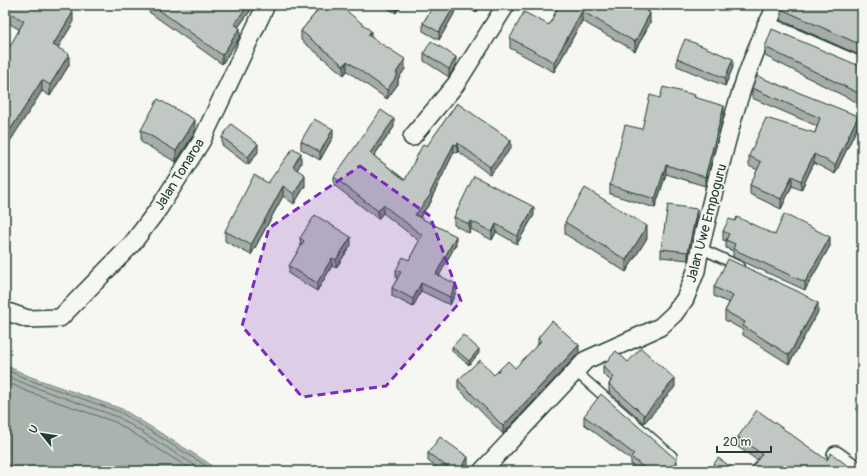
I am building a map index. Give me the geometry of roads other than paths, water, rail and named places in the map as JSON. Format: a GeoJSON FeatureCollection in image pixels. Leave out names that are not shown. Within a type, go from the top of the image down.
{"type":"FeatureCollection","features":[{"type":"Feature","properties":{"kind":"street"},"geometry":{"type":"LineString","coordinates":[[412,137],[456,84],[506,5]]}},
{"type":"Feature","properties":{"kind":"street","name":"Jalan Uwe Empoguru"},"geometry":{"type":"LineString","coordinates":[[482,471],[586,360],[660,327],[674,314],[685,299],[696,271],[700,248],[742,88],[766,25],[777,5]]}},
{"type":"Feature","properties":{"kind":"street","name":"Jalan Tonaroa"},"geometry":{"type":"LineString","coordinates":[[5,311],[28,319],[60,318],[132,244],[159,208],[201,142],[266,6]]}},
{"type":"Feature","properties":{"kind":"street"},"geometry":{"type":"LineString","coordinates":[[766,25],[862,67]]}},
{"type":"Feature","properties":{"kind":"street"},"geometry":{"type":"LineString","coordinates":[[836,455],[858,471]]}},
{"type":"Feature","properties":{"kind":"lane"},"geometry":{"type":"LineString","coordinates":[[700,248],[749,271]]}},
{"type":"Feature","properties":{"kind":"lane"},"geometry":{"type":"LineString","coordinates":[[575,371],[672,456]]}},
{"type":"Feature","properties":{"kind":"water"},"geometry":{"type":"Polygon","coordinates":[[[5,365],[31,377],[122,409],[207,462],[217,471],[5,471],[5,365]]]}}]}
